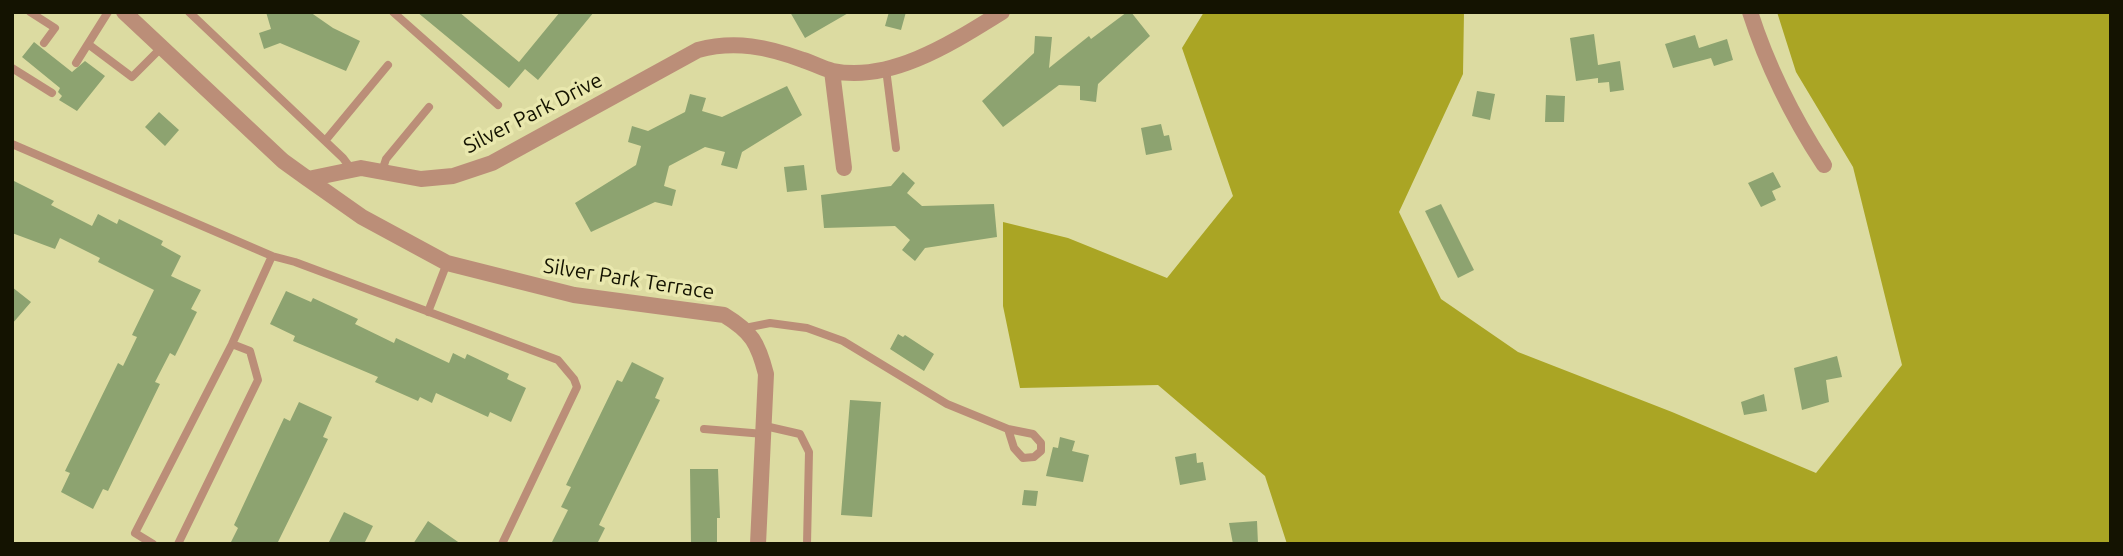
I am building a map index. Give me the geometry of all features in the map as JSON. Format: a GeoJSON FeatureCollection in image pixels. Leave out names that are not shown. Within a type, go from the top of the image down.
{"type":"FeatureCollection","features":[{"type":"Feature","properties":{"kind":"street"},"geometry":{"type":"LineString","coordinates":[[124,12],[283,161],[309,179]]}},
{"type":"Feature","properties":{"kind":"street","name":"Silver Park Drive"},"geometry":{"type":"LineString","coordinates":[[309,179],[352,170],[382,171],[421,180],[453,176],[492,163],[698,50],[719,44],[771,50],[832,71],[854,73],[886,69],[934,50],[1002,12]]}},
{"type":"Feature","properties":{"kind":"street"},"geometry":{"type":"LineString","coordinates":[[1750,12],[1774,80],[1824,165]]}},
{"type":"Feature","properties":{"kind":"street"},"geometry":{"type":"LineString","coordinates":[[832,71],[844,169]]}},
{"type":"Feature","properties":{"kind":"street","name":"Silver Park Terrace"},"geometry":{"type":"LineString","coordinates":[[309,179],[362,217],[447,263],[574,295],[724,315],[745,328]]}},
{"type":"Feature","properties":{"kind":"street"},"geometry":{"type":"LineString","coordinates":[[745,328],[759,348],[766,374],[758,544]]}},
{"type":"Feature","properties":{"kind":"lane"},"geometry":{"type":"LineString","coordinates":[[30,12],[55,28],[44,43]]}},
{"type":"Feature","properties":{"kind":"lane"},"geometry":{"type":"LineString","coordinates":[[76,63],[108,12]]}},
{"type":"Feature","properties":{"kind":"lane"},"geometry":{"type":"LineString","coordinates":[[190,12],[352,170]]}},
{"type":"Feature","properties":{"kind":"lane"},"geometry":{"type":"LineString","coordinates":[[393,12],[498,105]]}},
{"type":"Feature","properties":{"kind":"lane"},"geometry":{"type":"LineString","coordinates":[[88,44],[132,77],[162,47]]}},
{"type":"Feature","properties":{"kind":"lane"},"geometry":{"type":"LineString","coordinates":[[325,141],[388,65]]}},
{"type":"Feature","properties":{"kind":"lane"},"geometry":{"type":"LineString","coordinates":[[17,68],[52,93]]}},
{"type":"Feature","properties":{"kind":"lane"},"geometry":{"type":"LineString","coordinates":[[886,69],[896,148]]}},
{"type":"Feature","properties":{"kind":"lane"},"geometry":{"type":"LineString","coordinates":[[382,171],[386,159],[429,107]]}},
{"type":"Feature","properties":{"kind":"lane"},"geometry":{"type":"LineString","coordinates":[[12,144],[272,256],[295,262],[558,360],[574,379],[577,387],[502,544]]}},
{"type":"Feature","properties":{"kind":"lane"},"geometry":{"type":"LineString","coordinates":[[153,544],[135,533],[232,344],[272,256]]}},
{"type":"Feature","properties":{"kind":"lane"},"geometry":{"type":"LineString","coordinates":[[428,312],[447,263]]}},
{"type":"Feature","properties":{"kind":"lane"},"geometry":{"type":"LineString","coordinates":[[745,328],[770,323],[807,328],[843,341],[947,404],[1008,429],[1033,433],[1041,443],[1041,451],[1034,457],[1023,458],[1014,448],[1008,429]]}},
{"type":"Feature","properties":{"kind":"lane"},"geometry":{"type":"LineString","coordinates":[[178,544],[258,380],[250,351],[232,344]]}},
{"type":"Feature","properties":{"kind":"lane"},"geometry":{"type":"LineString","coordinates":[[704,429],[765,430],[800,434],[809,452],[807,544]]}},
{"type":"Feature","properties":{"kind":"shaded area"},"geometry":{"type":"Polygon","coordinates":[[[1204,12],[1464,12],[1463,74],[1399,212],[1441,299],[1518,352],[1672,412],[1816,473],[1902,365],[1853,167],[1796,72],[1777,12],[2111,12],[2111,544],[1287,544],[1265,476],[1158,385],[1020,388],[1003,306],[1003,222],[1068,238],[1167,278],[1233,196],[1182,48],[1204,12]]]}},
{"type":"Feature","properties":{"kind":"building"},"geometry":{"type":"Polygon","coordinates":[[[266,12],[310,12],[333,28],[360,41],[346,71],[280,43],[264,49],[259,33],[271,29],[266,12]]]}},
{"type":"Feature","properties":{"kind":"building"},"geometry":{"type":"Polygon","coordinates":[[[417,12],[459,12],[519,62],[560,12],[594,12],[538,80],[525,69],[509,88],[417,12]]]}},
{"type":"Feature","properties":{"kind":"building"},"geometry":{"type":"Polygon","coordinates":[[[790,12],[850,12],[805,38],[790,12]]]}},
{"type":"Feature","properties":{"kind":"building"},"geometry":{"type":"Polygon","coordinates":[[[889,12],[906,12],[901,30],[885,26],[889,12]]]}},
{"type":"Feature","properties":{"kind":"building"},"geometry":{"type":"Polygon","coordinates":[[[1127,12],[1131,12],[1150,36],[1098,84],[1096,102],[1080,100],[1080,86],[1059,85],[1003,127],[982,101],[1034,53],[1035,36],[1052,37],[1049,68],[1089,36],[1091,39],[1127,12]]]}},
{"type":"Feature","properties":{"kind":"building"},"geometry":{"type":"Polygon","coordinates":[[[1594,34],[1598,65],[1620,61],[1624,90],[1610,92],[1609,82],[1598,83],[1598,78],[1576,81],[1570,38],[1594,34]]]}},
{"type":"Feature","properties":{"kind":"building"},"geometry":{"type":"Polygon","coordinates":[[[1695,35],[1699,48],[1727,39],[1733,60],[1714,66],[1711,58],[1673,68],[1665,44],[1695,35]]]}},
{"type":"Feature","properties":{"kind":"building"},"geometry":{"type":"Polygon","coordinates":[[[34,42],[72,72],[85,61],[105,76],[77,111],[59,100],[62,96],[58,92],[60,88],[22,57],[34,42]]]}},
{"type":"Feature","properties":{"kind":"building"},"geometry":{"type":"Polygon","coordinates":[[[787,86],[802,115],[742,152],[737,169],[721,165],[725,152],[705,147],[669,166],[664,186],[676,190],[672,206],[655,202],[591,232],[575,203],[636,165],[641,146],[628,142],[632,126],[648,131],[685,112],[690,94],[706,98],[702,111],[722,117],[787,86]]]}},
{"type":"Feature","properties":{"kind":"building"},"geometry":{"type":"Polygon","coordinates":[[[1477,91],[1495,94],[1490,120],[1472,116],[1477,91]]]}},
{"type":"Feature","properties":{"kind":"building"},"geometry":{"type":"Polygon","coordinates":[[[1546,95],[1565,96],[1564,122],[1545,122],[1546,95]]]}},
{"type":"Feature","properties":{"kind":"building"},"geometry":{"type":"Polygon","coordinates":[[[159,112],[179,130],[165,146],[145,127],[159,112]]]}},
{"type":"Feature","properties":{"kind":"building"},"geometry":{"type":"Polygon","coordinates":[[[1161,124],[1164,136],[1169,135],[1172,150],[1146,155],[1141,128],[1161,124]]]}},
{"type":"Feature","properties":{"kind":"building"},"geometry":{"type":"Polygon","coordinates":[[[804,165],[807,190],[787,192],[784,167],[804,165]]]}},
{"type":"Feature","properties":{"kind":"building"},"geometry":{"type":"Polygon","coordinates":[[[903,172],[915,183],[907,193],[922,206],[994,204],[997,237],[925,248],[915,261],[902,250],[910,240],[895,226],[824,228],[821,195],[891,186],[903,172]]]}},
{"type":"Feature","properties":{"kind":"building"},"geometry":{"type":"Polygon","coordinates":[[[1773,172],[1781,187],[1772,191],[1776,200],[1761,207],[1748,183],[1773,172]]]}},
{"type":"Feature","properties":{"kind":"building"},"geometry":{"type":"Polygon","coordinates":[[[12,180],[54,201],[51,205],[92,226],[98,214],[117,224],[119,219],[163,241],[161,245],[181,256],[171,276],[201,290],[191,309],[197,312],[175,356],[170,353],[155,382],[160,384],[108,491],[103,489],[93,509],[61,492],[70,473],[65,471],[118,363],[123,366],[137,337],[132,335],[154,290],[98,262],[100,258],[60,238],[55,249],[12,233],[12,180]]]}},
{"type":"Feature","properties":{"kind":"building"},"geometry":{"type":"Polygon","coordinates":[[[1441,204],[1474,270],[1458,278],[1425,211],[1441,204]]]}},
{"type":"Feature","properties":{"kind":"building"},"geometry":{"type":"Polygon","coordinates":[[[12,287],[31,302],[12,324],[12,287]]]}},
{"type":"Feature","properties":{"kind":"building"},"geometry":{"type":"Polygon","coordinates":[[[286,291],[311,302],[313,298],[358,319],[355,324],[394,343],[396,338],[449,363],[453,353],[465,359],[467,354],[509,374],[507,379],[526,388],[511,422],[490,412],[488,417],[436,393],[432,403],[420,397],[418,401],[375,382],[378,377],[293,341],[295,336],[270,324],[286,291]]]}},
{"type":"Feature","properties":{"kind":"building"},"geometry":{"type":"Polygon","coordinates":[[[898,334],[903,337],[905,335],[934,354],[924,371],[890,349],[898,334]]]}},
{"type":"Feature","properties":{"kind":"building"},"geometry":{"type":"Polygon","coordinates":[[[1837,356],[1842,377],[1826,380],[1829,402],[1802,410],[1794,368],[1837,356]]]}},
{"type":"Feature","properties":{"kind":"building"},"geometry":{"type":"Polygon","coordinates":[[[632,362],[664,378],[655,398],[660,400],[599,525],[605,528],[597,544],[551,544],[568,510],[561,507],[571,487],[566,485],[617,380],[622,382],[632,362]]]}},
{"type":"Feature","properties":{"kind":"building"},"geometry":{"type":"Polygon","coordinates":[[[1764,394],[1767,411],[1744,415],[1741,402],[1764,394]]]}},
{"type":"Feature","properties":{"kind":"building"},"geometry":{"type":"Polygon","coordinates":[[[850,400],[881,402],[872,517],[841,515],[850,400]]]}},
{"type":"Feature","properties":{"kind":"building"},"geometry":{"type":"Polygon","coordinates":[[[299,402],[332,417],[323,437],[328,439],[307,483],[277,544],[230,544],[238,528],[234,525],[284,418],[290,421],[299,402]]]}},
{"type":"Feature","properties":{"kind":"building"},"geometry":{"type":"Polygon","coordinates":[[[1060,437],[1075,441],[1072,451],[1089,455],[1083,482],[1046,476],[1053,447],[1058,448],[1060,437]]]}},
{"type":"Feature","properties":{"kind":"building"},"geometry":{"type":"Polygon","coordinates":[[[1196,453],[1197,463],[1203,462],[1206,480],[1180,485],[1175,457],[1196,453]]]}},
{"type":"Feature","properties":{"kind":"building"},"geometry":{"type":"Polygon","coordinates":[[[690,469],[718,469],[720,518],[717,518],[717,544],[691,544],[690,469]]]}},
{"type":"Feature","properties":{"kind":"building"},"geometry":{"type":"Polygon","coordinates":[[[1024,490],[1038,491],[1036,506],[1022,505],[1024,490]]]}},
{"type":"Feature","properties":{"kind":"building"},"geometry":{"type":"Polygon","coordinates":[[[344,512],[373,526],[364,544],[328,544],[344,512]]]}},
{"type":"Feature","properties":{"kind":"building"},"geometry":{"type":"Polygon","coordinates":[[[428,521],[461,544],[413,544],[428,521]]]}},
{"type":"Feature","properties":{"kind":"building"},"geometry":{"type":"Polygon","coordinates":[[[1257,521],[1258,544],[1233,544],[1229,523],[1257,521]]]}}]}
